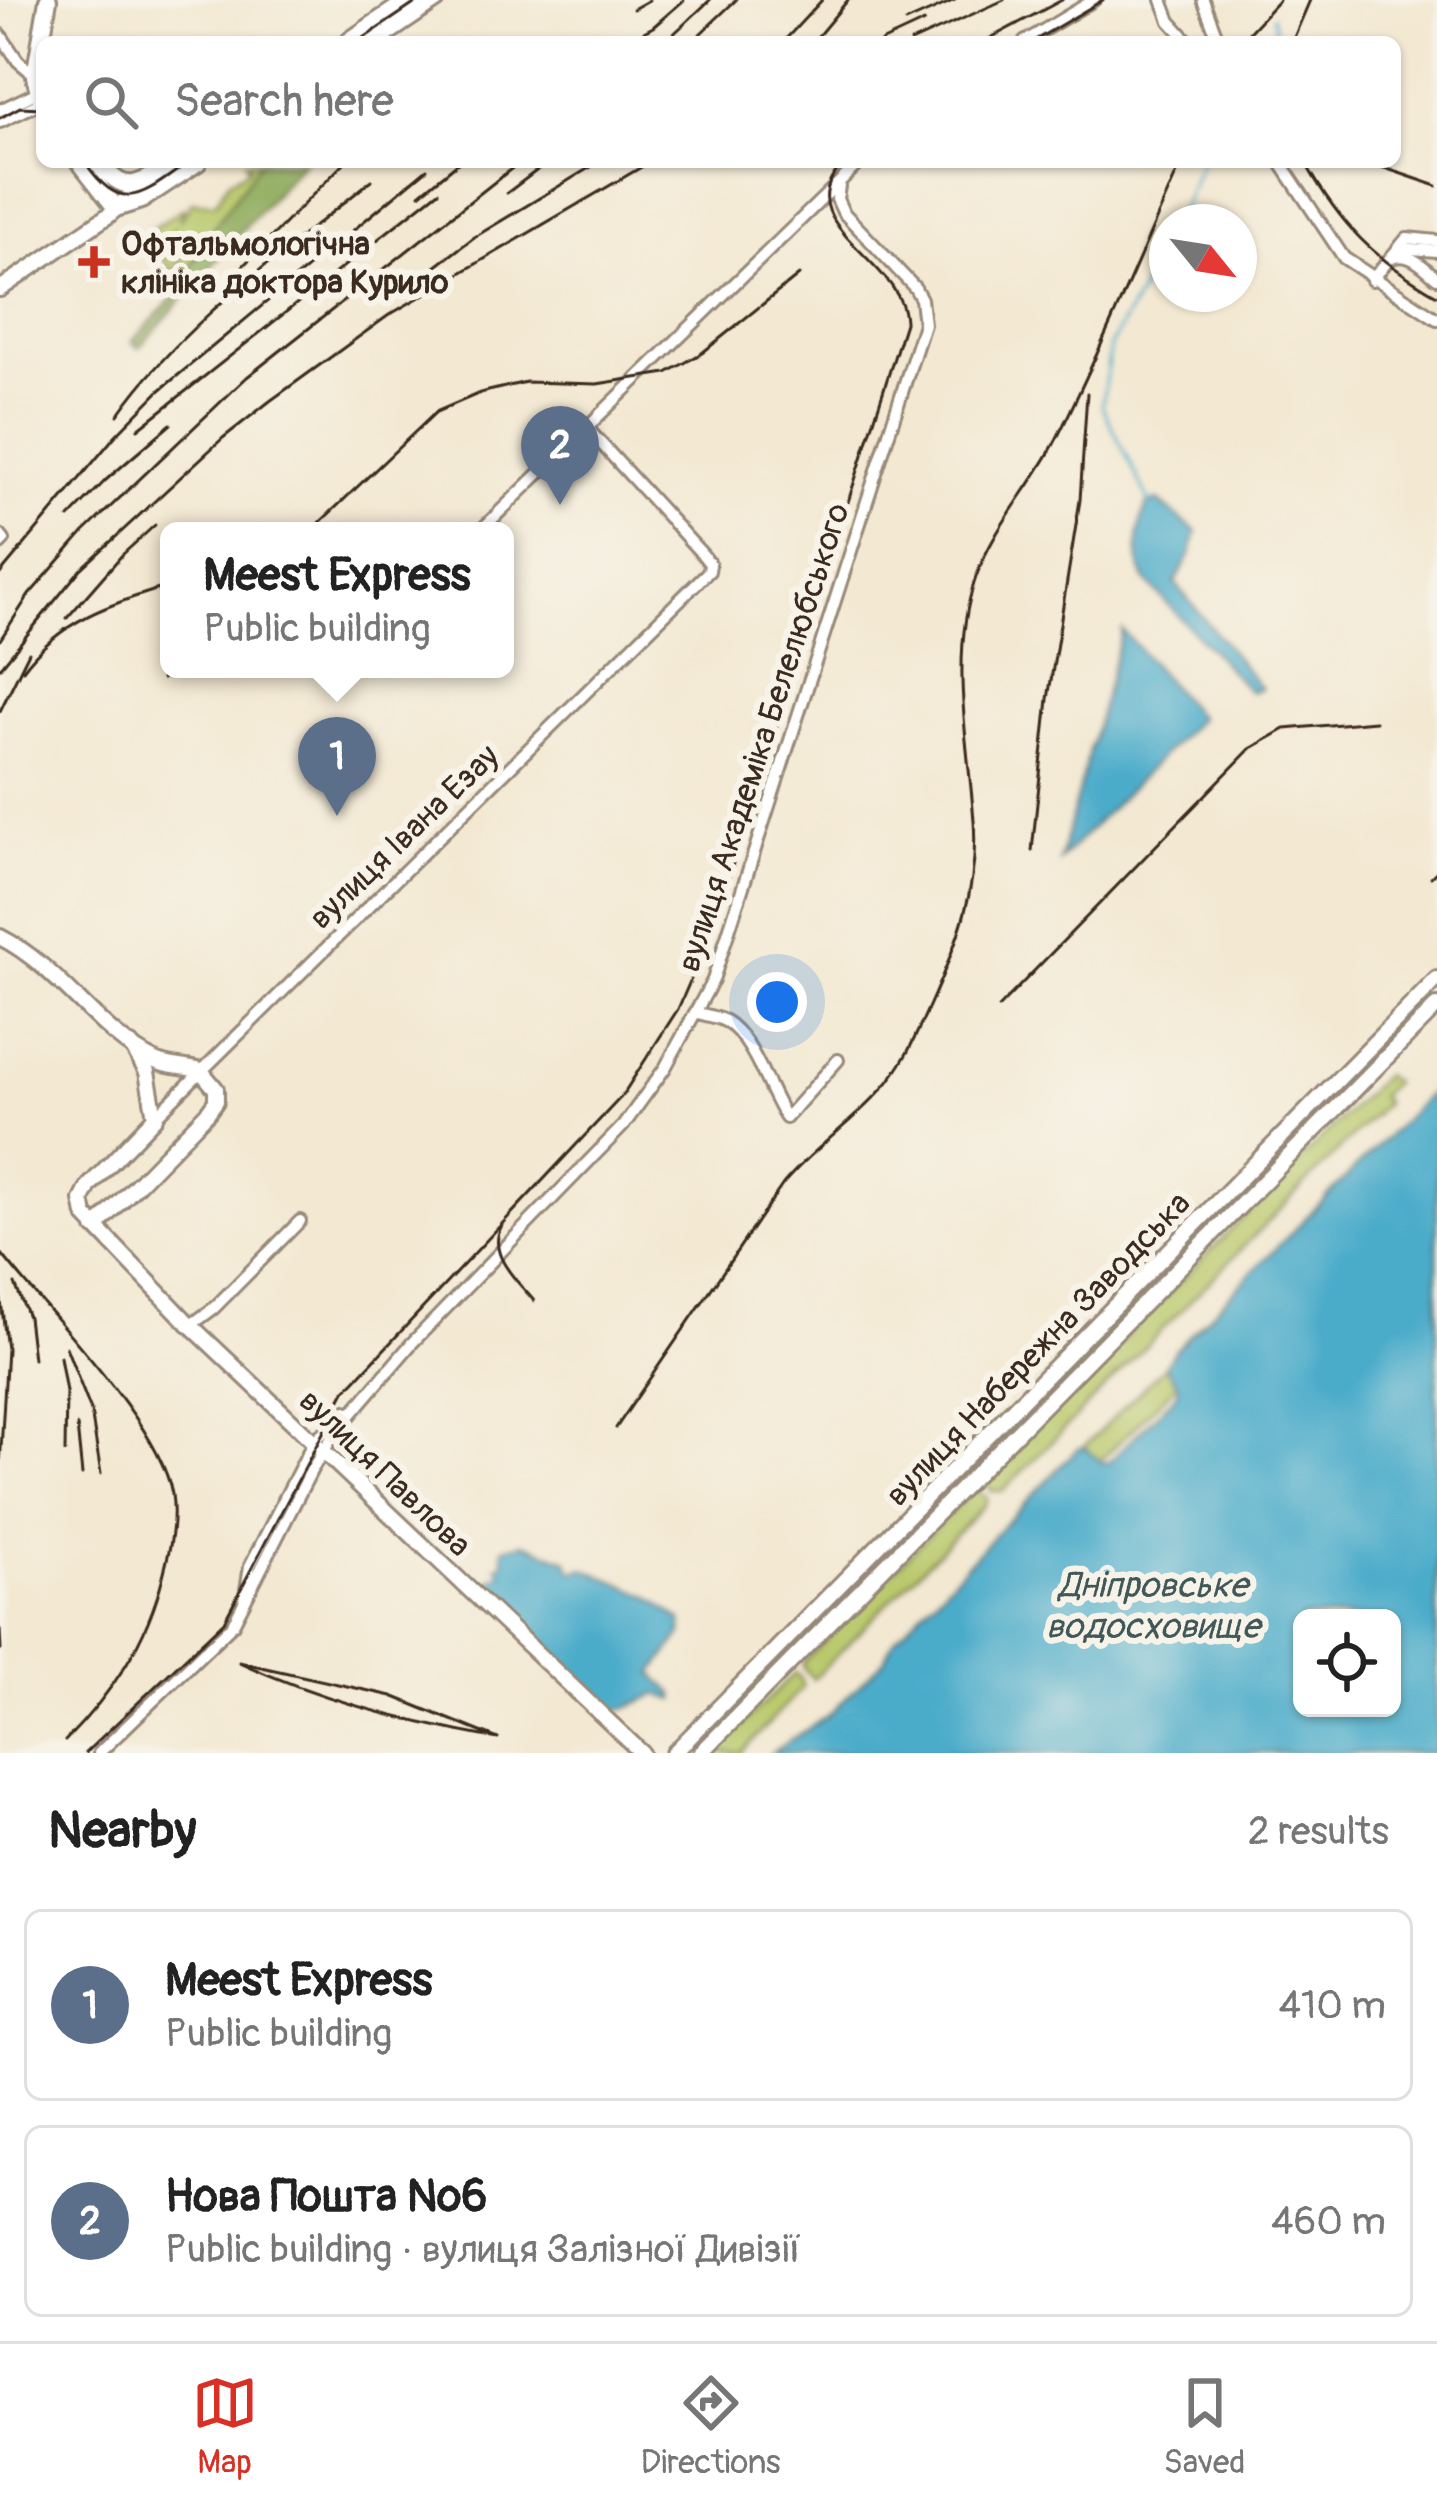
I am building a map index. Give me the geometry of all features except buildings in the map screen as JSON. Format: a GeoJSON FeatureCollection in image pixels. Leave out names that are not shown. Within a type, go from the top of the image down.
{"type":"FeatureCollection","features":[{"type":"Feature","properties":{"kind":"highway"},"geometry":{"type":"LineString","coordinates":[[45,36],[48,0]]}},
{"type":"Feature","properties":{"kind":"highway"},"geometry":{"type":"LineString","coordinates":[[50,36],[57,0]]}},
{"type":"Feature","properties":{"kind":"highway"},"geometry":{"type":"LineString","coordinates":[[357,36],[409,0]]}},
{"type":"Feature","properties":{"kind":"highway"},"geometry":{"type":"LineString","coordinates":[[383,36],[436,0]]}},
{"type":"Feature","properties":{"kind":"highway"},"geometry":{"type":"LineString","coordinates":[[85,168],[116,208],[141,200],[190,168]]}},
{"type":"Feature","properties":{"kind":"highway"},"geometry":{"type":"LineString","coordinates":[[104,168],[130,185],[164,168]]}},
{"type":"Feature","properties":{"kind":"main road"},"geometry":{"type":"LineString","coordinates":[[104,168],[116,208]]}},
{"type":"Feature","properties":{"kind":"main road"},"geometry":{"type":"LineString","coordinates":[[0,289],[116,208],[145,181]]}},
{"type":"Feature","properties":{"kind":"main road"},"geometry":{"type":"LineString","coordinates":[[0,937],[36,959],[131,1046],[167,1066],[202,1071],[216,1089],[214,1106],[95,1228]]}},
{"type":"Feature","properties":{"kind":"main road","name":"вулиця Набережна Заводська"},"geometry":{"type":"LineString","coordinates":[[674,1753],[1437,979]]}},
{"type":"Feature","properties":{"kind":"main road","name":"вулиця Набережна Заводська"},"geometry":{"type":"LineString","coordinates":[[701,1753],[1437,1006]]}},
{"type":"Feature","properties":{"kind":"main road"},"geometry":{"type":"LineString","coordinates":[[131,1046],[147,1072],[155,1118]]}},
{"type":"Feature","properties":{"kind":"main road","name":"вулиця Івана Езау"},"geometry":{"type":"LineString","coordinates":[[95,1228],[82,1208],[85,1193],[155,1118]]}},
{"type":"Feature","properties":{"kind":"main road","name":"вулиця Павлова"},"geometry":{"type":"LineString","coordinates":[[95,1228],[642,1753]]}},
{"type":"Feature","properties":{"kind":"street"},"geometry":{"type":"LineString","coordinates":[[1034,36],[1094,0]]}},
{"type":"Feature","properties":{"kind":"street"},"geometry":{"type":"LineString","coordinates":[[1162,0],[1170,21],[1184,36]]}},
{"type":"Feature","properties":{"kind":"street"},"geometry":{"type":"LineString","coordinates":[[1203,0],[1217,36]]}},
{"type":"Feature","properties":{"kind":"street"},"geometry":{"type":"LineString","coordinates":[[0,34],[36,85]]}},
{"type":"Feature","properties":{"kind":"street"},"geometry":{"type":"LineString","coordinates":[[0,110],[36,92]]}},
{"type":"Feature","properties":{"kind":"street"},"geometry":{"type":"LineString","coordinates":[[0,122],[36,93]]}},
{"type":"Feature","properties":{"kind":"street"},"geometry":{"type":"LineString","coordinates":[[489,522],[855,168]]}},
{"type":"Feature","properties":{"kind":"street"},"geometry":{"type":"LineString","coordinates":[[1284,168],[1335,248],[1372,280],[1437,319]]}},
{"type":"Feature","properties":{"kind":"street","name":"вулиця Академіка Белелюбського"},"geometry":{"type":"LineString","coordinates":[[98,1753],[216,1643],[244,1606],[250,1566],[318,1446],[623,1126],[697,1013],[733,925],[924,324],[916,288],[847,217],[837,199],[839,186]]}},
{"type":"Feature","properties":{"kind":"street"},"geometry":{"type":"LineString","coordinates":[[1372,280],[1407,238],[1437,241]]}},
{"type":"Feature","properties":{"kind":"street"},"geometry":{"type":"LineString","coordinates":[[1398,248],[1437,251]]}},
{"type":"Feature","properties":{"kind":"street"},"geometry":{"type":"LineString","coordinates":[[1388,260],[1406,256],[1437,278]]}},
{"type":"Feature","properties":{"kind":"street","name":"вулиця Івана Езау"},"geometry":{"type":"LineString","coordinates":[[155,1118],[709,571],[704,555],[586,427]]}},
{"type":"Feature","properties":{"kind":"street"},"geometry":{"type":"LineString","coordinates":[[697,1013],[731,1026],[768,1077],[774,1100],[786,1118],[838,1060]]}},
{"type":"Feature","properties":{"kind":"street"},"geometry":{"type":"LineString","coordinates":[[191,1325],[300,1221]]}},
{"type":"Feature","properties":{"kind":"green space"},"geometry":{"type":"Polygon","coordinates":[[[256,168],[184,275],[174,226],[178,282],[146,233],[183,208],[179,221],[192,202],[215,203],[229,181],[256,168]]]}},
{"type":"Feature","properties":{"kind":"green space"},"geometry":{"type":"Polygon","coordinates":[[[256,168],[298,168],[139,348],[132,342],[180,291],[177,286],[256,168]]]}},
{"type":"Feature","properties":{"kind":"green space"},"geometry":{"type":"Polygon","coordinates":[[[1384,1075],[1393,1083],[1380,1096],[1385,1103],[1003,1491],[992,1491],[987,1477],[1384,1075]]]}},
{"type":"Feature","properties":{"kind":"green space"},"geometry":{"type":"Polygon","coordinates":[[[1165,1366],[1178,1383],[1100,1461],[1084,1447],[1165,1366]]]}},
{"type":"Feature","properties":{"kind":"green space"},"geometry":{"type":"Polygon","coordinates":[[[979,1491],[987,1497],[985,1504],[813,1679],[803,1662],[970,1493],[979,1491]]]}},
{"type":"Feature","properties":{"kind":"green space"},"geometry":{"type":"Polygon","coordinates":[[[795,1673],[802,1688],[741,1753],[713,1753],[795,1673]]]}},
{"type":"Feature","properties":{"kind":"water"},"geometry":{"type":"Polygon","coordinates":[[[1158,501],[1197,532],[1175,583],[1261,688],[1250,692],[1145,580],[1139,533],[1147,504],[1158,501]]]}},
{"type":"Feature","properties":{"kind":"water"},"geometry":{"type":"Polygon","coordinates":[[[1122,630],[1199,718],[1060,860],[1122,630]]]}},
{"type":"Feature","properties":{"kind":"water","name":"Дніпровське водосховище"},"geometry":{"type":"Polygon","coordinates":[[[1437,1086],[1437,1753],[771,1753],[829,1715],[1077,1449],[1084,1447],[1103,1463],[1109,1462],[1177,1394],[1179,1386],[1165,1366],[1174,1351],[1437,1086]]]}},
{"type":"Feature","properties":{"kind":"water"},"geometry":{"type":"Polygon","coordinates":[[[524,1543],[567,1560],[572,1572],[584,1568],[647,1595],[682,1621],[682,1634],[653,1674],[675,1694],[675,1700],[658,1694],[610,1710],[516,1618],[518,1610],[494,1592],[491,1580],[502,1574],[498,1566],[504,1563],[503,1548],[524,1543]]]}},
{"type":"Feature","properties":{"kind":"waterway"},"geometry":{"type":"LineString","coordinates":[[1273,16],[1276,36]]}},
{"type":"Feature","properties":{"kind":"waterway"},"geometry":{"type":"LineString","coordinates":[[1184,204],[1198,168]]}},
{"type":"Feature","properties":{"kind":"waterway"},"geometry":{"type":"LineString","coordinates":[[1149,276],[1110,346],[1102,406],[1150,503]]}},
{"type":"Feature","properties":{"kind":"tram line"},"geometry":{"type":"LineString","coordinates":[[367,36],[420,0]]}},
{"type":"Feature","properties":{"kind":"tram line"},"geometry":{"type":"LineString","coordinates":[[1042,36],[1103,0]]}},
{"type":"Feature","properties":{"kind":"tram line"},"geometry":{"type":"LineString","coordinates":[[0,118],[20,107],[36,108]]}},
{"type":"Feature","properties":{"kind":"tram line"},"geometry":{"type":"LineString","coordinates":[[90,168],[111,190],[123,195],[146,190],[180,168]]}},
{"type":"Feature","properties":{"kind":"tram line"},"geometry":{"type":"LineString","coordinates":[[85,1753],[224,1621],[345,1391],[622,1096],[678,1009],[710,935],[905,323],[900,301],[887,280],[851,242],[827,204],[829,184],[841,168]]}},
{"type":"Feature","properties":{"kind":"tram line"},"geometry":{"type":"LineString","coordinates":[[502,1225],[500,1256],[534,1301]]}},
{"type":"Feature","properties":{"kind":"railway"},"geometry":{"type":"LineString","coordinates":[[633,9],[649,0]]}},
{"type":"Feature","properties":{"kind":"railway"},"geometry":{"type":"LineString","coordinates":[[636,36],[684,0]]}},
{"type":"Feature","properties":{"kind":"railway"},"geometry":{"type":"LineString","coordinates":[[671,36],[710,0]]}},
{"type":"Feature","properties":{"kind":"railway"},"geometry":{"type":"LineString","coordinates":[[700,34],[736,0]]}},
{"type":"Feature","properties":{"kind":"railway"},"geometry":{"type":"LineString","coordinates":[[789,36],[822,0]]}},
{"type":"Feature","properties":{"kind":"railway"},"geometry":{"type":"LineString","coordinates":[[818,36],[848,0]]}},
{"type":"Feature","properties":{"kind":"railway"},"geometry":{"type":"LineString","coordinates":[[906,22],[955,0]]}},
{"type":"Feature","properties":{"kind":"railway"},"geometry":{"type":"LineString","coordinates":[[924,36],[1004,0]]}},
{"type":"Feature","properties":{"kind":"railway"},"geometry":{"type":"LineString","coordinates":[[994,36],[1062,0]]}},
{"type":"Feature","properties":{"kind":"railway"},"geometry":{"type":"LineString","coordinates":[[1246,36],[1279,0]]}},
{"type":"Feature","properties":{"kind":"railway"},"geometry":{"type":"LineString","coordinates":[[1295,36],[1310,0]]}},
{"type":"Feature","properties":{"kind":"railway"},"geometry":{"type":"LineString","coordinates":[[894,36],[924,22]]}},
{"type":"Feature","properties":{"kind":"railway"},"geometry":{"type":"LineString","coordinates":[[242,267],[339,168]]}},
{"type":"Feature","properties":{"kind":"railway"},"geometry":{"type":"LineString","coordinates":[[420,194],[452,168]]}},
{"type":"Feature","properties":{"kind":"railway"},"geometry":{"type":"LineString","coordinates":[[0,640],[29,595],[84,532],[247,377],[512,168]]}},
{"type":"Feature","properties":{"kind":"railway"},"geometry":{"type":"LineString","coordinates":[[507,193],[540,168]]}},
{"type":"Feature","properties":{"kind":"railway"},"geometry":{"type":"LineString","coordinates":[[426,274],[473,238],[589,168]]}},
{"type":"Feature","properties":{"kind":"railway"},"geometry":{"type":"LineString","coordinates":[[0,668],[80,570],[270,401],[389,315],[640,168]]}},
{"type":"Feature","properties":{"kind":"railway"},"geometry":{"type":"LineString","coordinates":[[616,1428],[783,1184],[881,1090],[920,1027],[957,938],[973,870],[974,821],[962,667],[963,637],[976,577],[1071,409],[1179,168]]}},
{"type":"Feature","properties":{"kind":"railway"},"geometry":{"type":"LineString","coordinates":[[1309,168],[1361,239],[1437,295]]}},
{"type":"Feature","properties":{"kind":"railway"},"geometry":{"type":"LineString","coordinates":[[1384,168],[1437,186]]}},
{"type":"Feature","properties":{"kind":"railway"},"geometry":{"type":"LineString","coordinates":[[0,574],[116,435],[159,391],[427,169]]}},
{"type":"Feature","properties":{"kind":"railway"},"geometry":{"type":"LineString","coordinates":[[118,415],[204,318],[372,180]]}},
{"type":"Feature","properties":{"kind":"railway"},"geometry":{"type":"LineString","coordinates":[[138,429],[439,191]]}},
{"type":"Feature","properties":{"kind":"railway"},"geometry":{"type":"LineString","coordinates":[[320,522],[436,412],[480,393],[526,382],[597,384],[667,373],[702,353],[799,275]]}},
{"type":"Feature","properties":{"kind":"railway"},"geometry":{"type":"LineString","coordinates":[[1032,851],[1048,699],[1080,500],[1087,393]]}},
{"type":"Feature","properties":{"kind":"railway"},"geometry":{"type":"LineString","coordinates":[[69,518],[171,424]]}},
{"type":"Feature","properties":{"kind":"railway"},"geometry":{"type":"LineString","coordinates":[[67,618],[155,525]]}},
{"type":"Feature","properties":{"kind":"railway"},"geometry":{"type":"LineString","coordinates":[[23,670],[70,626],[160,589]]}},
{"type":"Feature","properties":{"kind":"railway"},"geometry":{"type":"LineString","coordinates":[[0,711],[29,652]]}},
{"type":"Feature","properties":{"kind":"railway"},"geometry":{"type":"LineString","coordinates":[[998,1008],[1250,749],[1285,729],[1375,721]]}},
{"type":"Feature","properties":{"kind":"railway"},"geometry":{"type":"LineString","coordinates":[[1431,877],[1437,871]]}},
{"type":"Feature","properties":{"kind":"railway"},"geometry":{"type":"LineString","coordinates":[[2,1254],[125,1402],[163,1465],[172,1494],[170,1546],[148,1623],[112,1685],[65,1741]]}},
{"type":"Feature","properties":{"kind":"railway"},"geometry":{"type":"LineString","coordinates":[[15,1284],[28,1317],[33,1359]]}},
{"type":"Feature","properties":{"kind":"railway"},"geometry":{"type":"LineString","coordinates":[[0,1293],[7,1349],[0,1466]]}},
{"type":"Feature","properties":{"kind":"railway"},"geometry":{"type":"LineString","coordinates":[[66,1347],[91,1411],[101,1474]]}},
{"type":"Feature","properties":{"kind":"railway"},"geometry":{"type":"LineString","coordinates":[[60,1357],[66,1392],[65,1452]]}},
{"type":"Feature","properties":{"kind":"railway"},"geometry":{"type":"LineString","coordinates":[[77,1426],[82,1475]]}},
{"type":"Feature","properties":{"kind":"railway"},"geometry":{"type":"LineString","coordinates":[[0,1629],[1,1650]]}},
{"type":"Feature","properties":{"kind":"railway"},"geometry":{"type":"LineString","coordinates":[[239,1662],[392,1696],[498,1739],[366,1709],[239,1662]]}},
{"type":"Feature","properties":{"kind":"place","name":"Офтальмологічна клініка доктора Курило"},"geometry":{"type":"Point","coordinates":[94,262]}},
{"type":"Feature","properties":{"kind":"place","name":"Нова Пошта №6"},"geometry":{"type":"Point","coordinates":[560,505]}},
{"type":"Feature","properties":{"kind":"place","name":"Meest Express"},"geometry":{"type":"Point","coordinates":[337,816]}}]}
